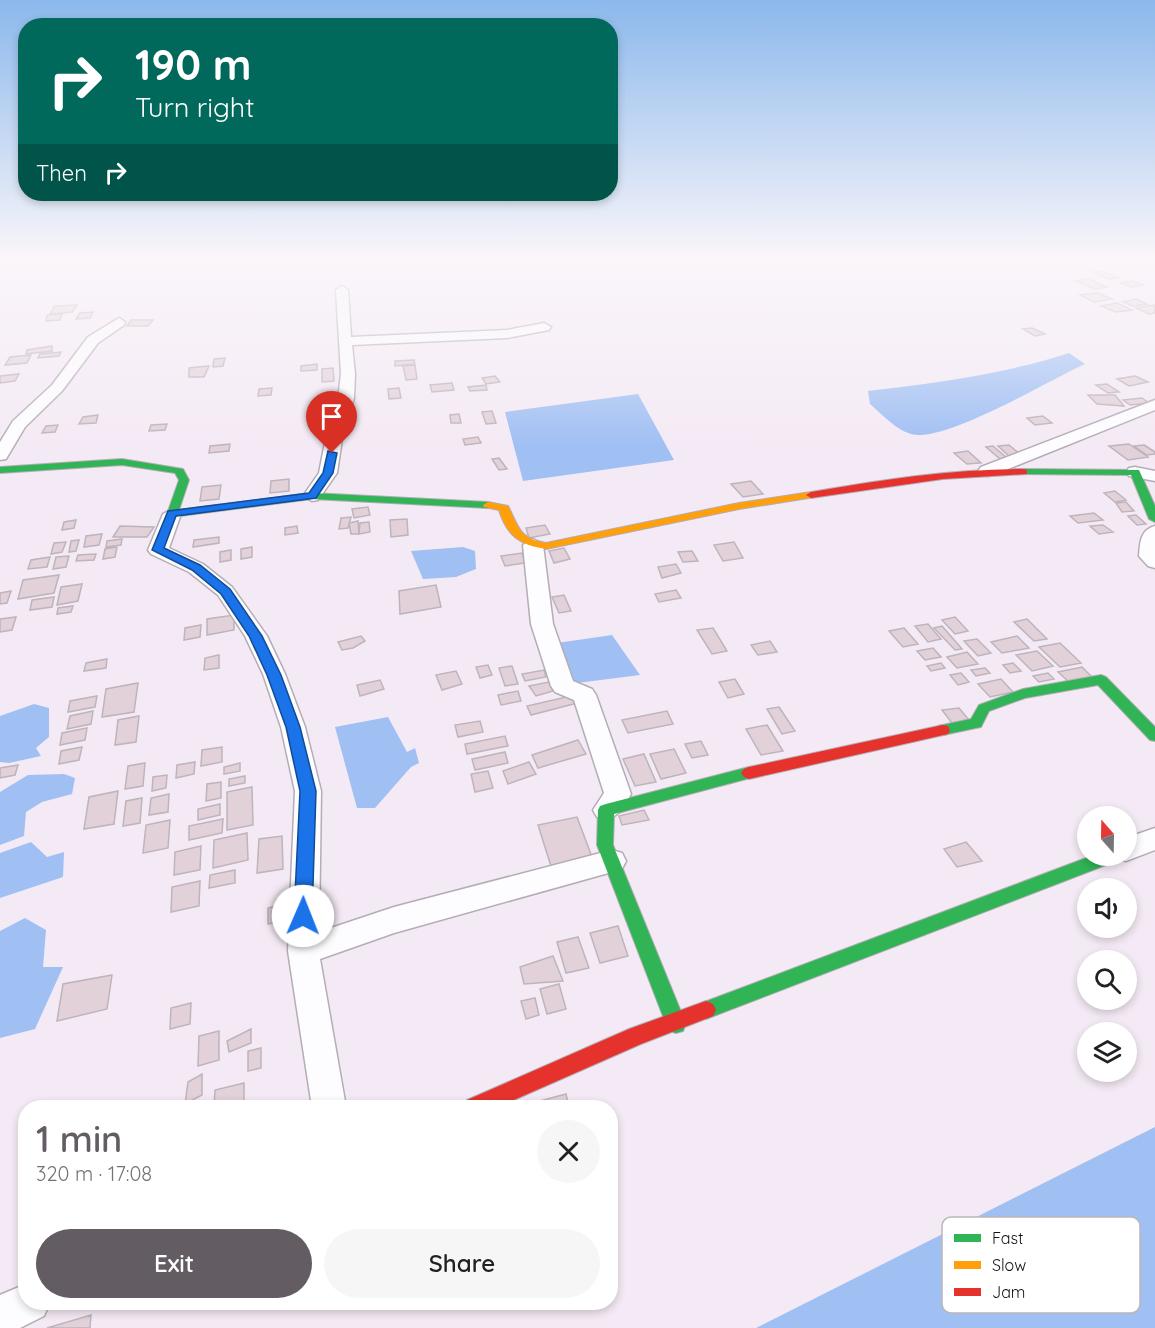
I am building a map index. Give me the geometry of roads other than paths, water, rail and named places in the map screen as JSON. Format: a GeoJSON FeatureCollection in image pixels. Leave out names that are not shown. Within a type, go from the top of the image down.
{"type":"FeatureCollection","features":[{"type":"Feature","properties":{"kind":"street"},"geometry":{"type":"LineString","coordinates":[[0,455],[19,424],[57,388],[93,340],[118,322]]}},
{"type":"Feature","properties":{"kind":"street"},"geometry":{"type":"LineString","coordinates":[[312,496],[328,473],[335,432],[346,398],[348,374],[344,322]]}},
{"type":"Feature","properties":{"kind":"street"},"geometry":{"type":"LineString","coordinates":[[345,341],[507,334],[544,327]]}},
{"type":"Feature","properties":{"kind":"street"},"geometry":{"type":"LineString","coordinates":[[987,471],[1155,405]]}},
{"type":"Feature","properties":{"kind":"street"},"geometry":{"type":"LineString","coordinates":[[0,470],[122,462],[179,471],[184,480],[158,550],[196,568],[225,591],[256,636],[274,675],[293,727],[308,791],[303,951],[327,1100]]}},
{"type":"Feature","properties":{"kind":"street"},"geometry":{"type":"LineString","coordinates":[[172,514],[312,496],[472,503],[504,508],[511,534],[526,545],[546,546],[739,506],[918,478],[987,471],[1060,474],[1135,472],[1155,476]]}},
{"type":"Feature","properties":{"kind":"street"},"geometry":{"type":"LineString","coordinates":[[1135,472],[1155,519]]}},
{"type":"Feature","properties":{"kind":"street"},"geometry":{"type":"LineString","coordinates":[[1155,532],[1150,538],[1149,556],[1155,562]]}},
{"type":"Feature","properties":{"kind":"street"},"geometry":{"type":"LineString","coordinates":[[533,545],[542,624],[559,675],[563,686],[584,695],[618,794],[606,810],[605,844],[676,1024]]}},
{"type":"Feature","properties":{"kind":"street"},"geometry":{"type":"LineString","coordinates":[[606,810],[645,798],[813,757],[976,723],[984,708],[1023,694],[1101,680],[1155,736]]}},
{"type":"Feature","properties":{"kind":"street"},"geometry":{"type":"LineString","coordinates":[[1137,846],[1155,839]]}},
{"type":"Feature","properties":{"kind":"street"},"geometry":{"type":"LineString","coordinates":[[303,951],[394,920],[612,861]]}},
{"type":"Feature","properties":{"kind":"street"},"geometry":{"type":"LineString","coordinates":[[490,1100],[636,1036],[676,1024],[1085,866]]}},
{"type":"Feature","properties":{"kind":"street"},"geometry":{"type":"LineString","coordinates":[[0,1316],[18,1308]]}},
{"type":"Feature","properties":{"kind":"water"},"geometry":{"type":"Polygon","coordinates":[[[1069,353],[1085,364],[979,417],[937,432],[920,435],[906,432],[899,429],[870,404],[868,391],[995,372],[1069,353]]]}},
{"type":"Feature","properties":{"kind":"water"},"geometry":{"type":"Polygon","coordinates":[[[638,394],[674,460],[523,481],[505,412],[638,394]]]}},
{"type":"Feature","properties":{"kind":"water"},"geometry":{"type":"Polygon","coordinates":[[[463,547],[475,551],[476,569],[456,577],[423,579],[411,551],[463,547]]]}},
{"type":"Feature","properties":{"kind":"water"},"geometry":{"type":"Polygon","coordinates":[[[612,635],[640,675],[569,684],[557,643],[612,635]]]}},
{"type":"Feature","properties":{"kind":"water"},"geometry":{"type":"Polygon","coordinates":[[[34,704],[49,708],[49,737],[36,748],[41,756],[9,763],[0,762],[0,716],[34,704]]]}},
{"type":"Feature","properties":{"kind":"water"},"geometry":{"type":"Polygon","coordinates":[[[388,717],[407,752],[415,748],[419,763],[411,767],[375,808],[357,808],[335,727],[388,717]]]}},
{"type":"Feature","properties":{"kind":"water"},"geometry":{"type":"Polygon","coordinates":[[[64,774],[75,778],[72,794],[42,802],[26,812],[24,836],[0,845],[0,792],[28,775],[64,774]]]}},
{"type":"Feature","properties":{"kind":"water"},"geometry":{"type":"Polygon","coordinates":[[[31,842],[47,857],[64,852],[63,877],[0,898],[0,853],[31,842]]]}},
{"type":"Feature","properties":{"kind":"water"},"geometry":{"type":"Polygon","coordinates":[[[25,918],[46,930],[43,967],[63,967],[35,1029],[0,1038],[0,931],[25,918]]]}},
{"type":"Feature","properties":{"kind":"water"},"geometry":{"type":"Polygon","coordinates":[[[1155,1127],[1155,1328],[756,1328],[942,1234],[942,1313],[1140,1313],[1140,1217],[976,1217],[1155,1127]]]}}]}
